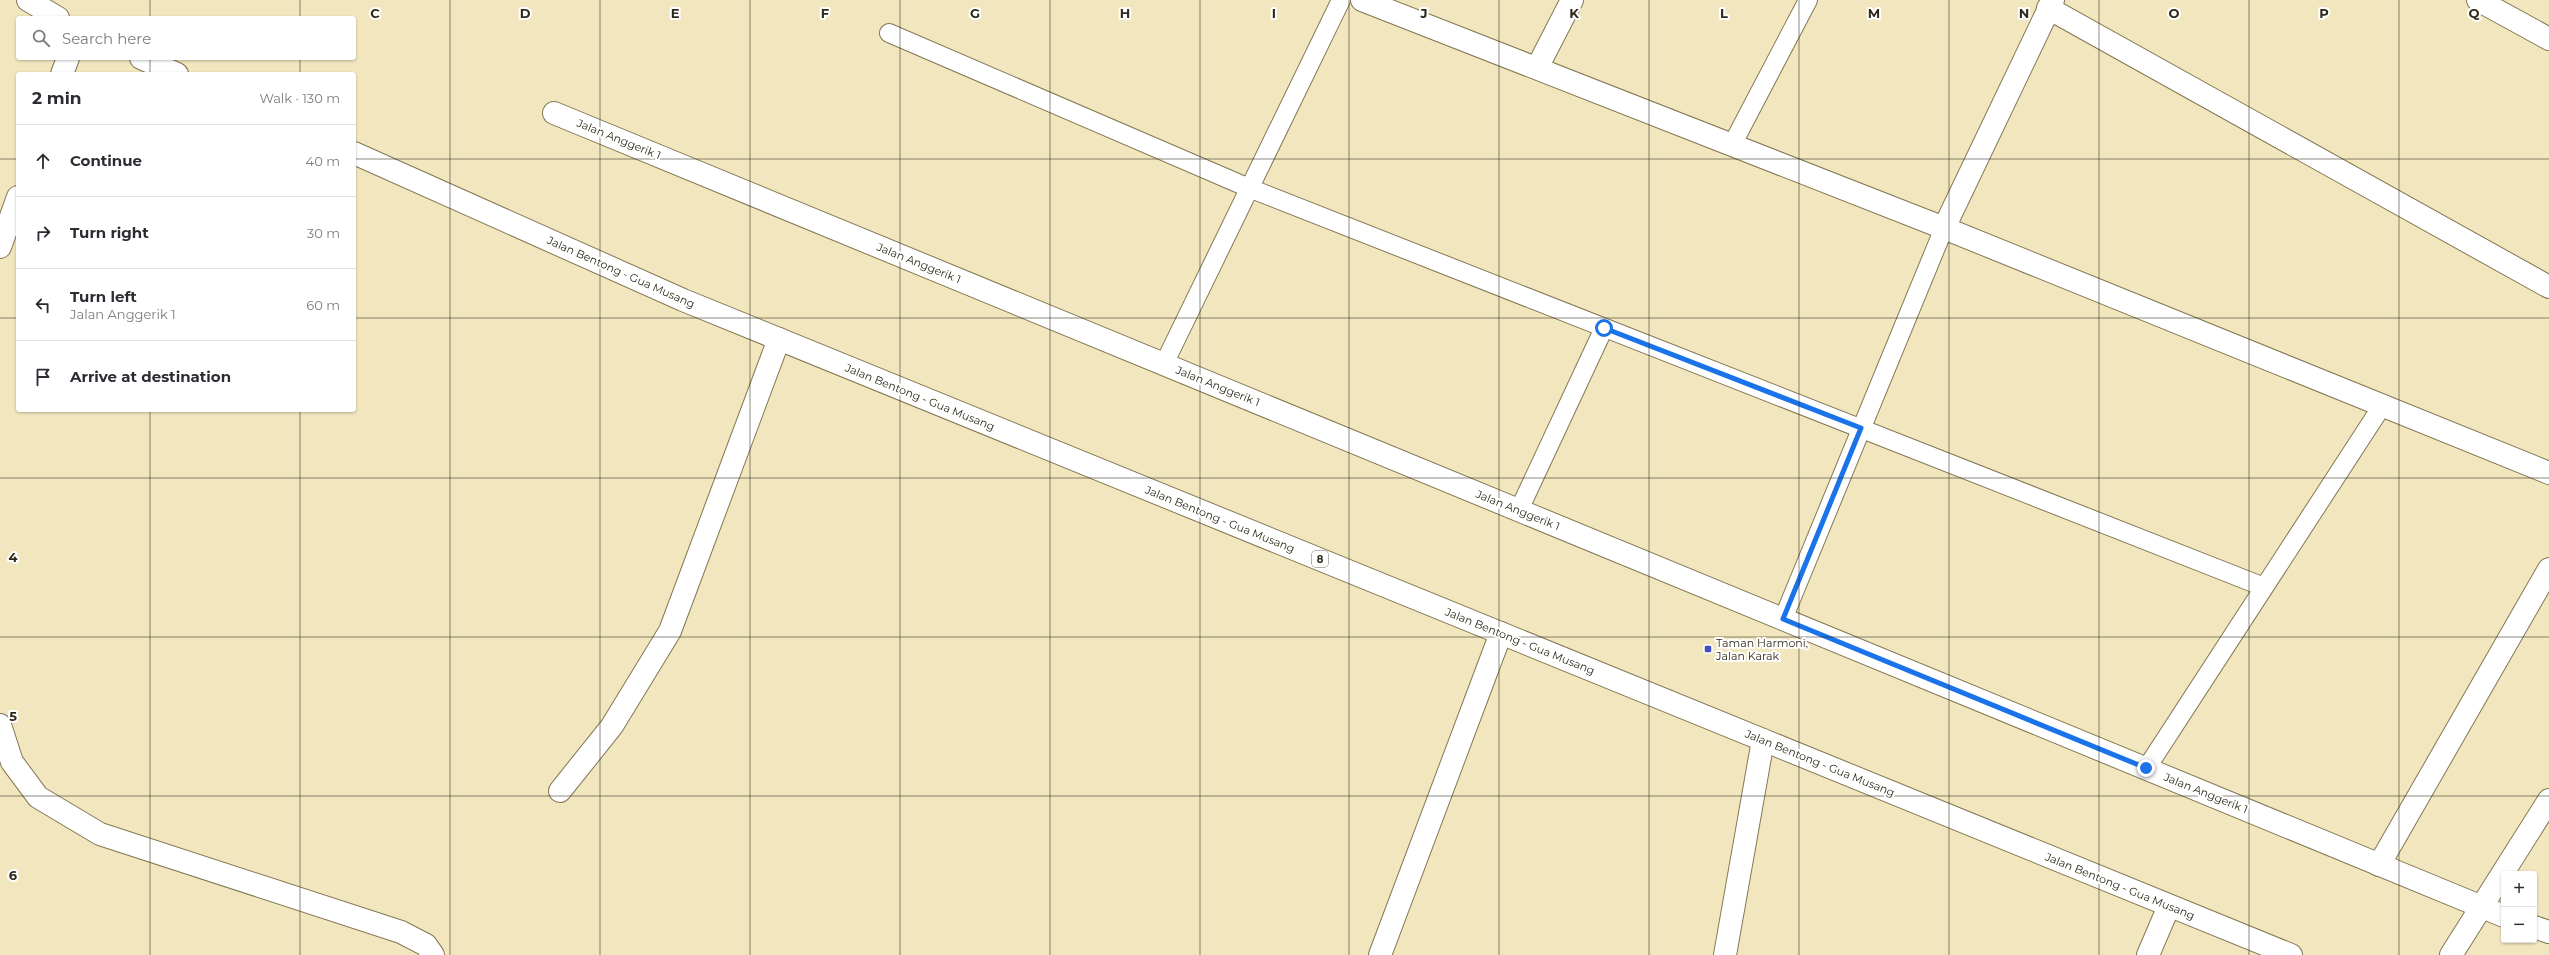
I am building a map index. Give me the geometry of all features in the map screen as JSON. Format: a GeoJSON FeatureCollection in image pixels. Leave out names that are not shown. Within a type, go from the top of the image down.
{"type":"FeatureCollection","features":[{"type":"Feature","properties":{"kind":"street"},"geometry":{"type":"LineString","coordinates":[[28,0],[55,16]]}},
{"type":"Feature","properties":{"kind":"street"},"geometry":{"type":"LineString","coordinates":[[1362,0],[1944,228],[2549,473]]}},
{"type":"Feature","properties":{"kind":"street"},"geometry":{"type":"LineString","coordinates":[[1537,68],[1572,0]]}},
{"type":"Feature","properties":{"kind":"street"},"geometry":{"type":"LineString","coordinates":[[2478,0],[2549,39]]}},
{"type":"Feature","properties":{"kind":"street"},"geometry":{"type":"LineString","coordinates":[[1944,228],[2050,4],[2549,287]]}},
{"type":"Feature","properties":{"kind":"street"},"geometry":{"type":"LineString","coordinates":[[63,72],[67,60]]}},
{"type":"Feature","properties":{"kind":"street"},"geometry":{"type":"LineString","coordinates":[[146,60],[172,72]]}},
{"type":"Feature","properties":{"kind":"street","name":"Jalan Anggerik 1"},"geometry":{"type":"LineString","coordinates":[[554,113],[2501,915]]}},
{"type":"Feature","properties":{"kind":"street","name":"Jalan Bentong - Gua Musang"},"geometry":{"type":"LineString","coordinates":[[356,154],[676,297],[2291,955]]}},
{"type":"Feature","properties":{"kind":"street"},"geometry":{"type":"LineString","coordinates":[[0,246],[16,202]]}},
{"type":"Feature","properties":{"kind":"street"},"geometry":{"type":"LineString","coordinates":[[560,791],[612,726],[670,631],[779,339]]}},
{"type":"Feature","properties":{"kind":"street"},"geometry":{"type":"LineString","coordinates":[[2379,865],[2549,569]]}},
{"type":"Feature","properties":{"kind":"street"},"geometry":{"type":"LineString","coordinates":[[1380,955],[1501,633]]}},
{"type":"Feature","properties":{"kind":"street"},"geometry":{"type":"LineString","coordinates":[[0,725],[12,762],[38,797],[100,834],[402,932],[426,945],[433,955]]}},
{"type":"Feature","properties":{"kind":"street"},"geometry":{"type":"LineString","coordinates":[[1725,955],[1763,740]]}},
{"type":"Feature","properties":{"kind":"street"},"geometry":{"type":"LineString","coordinates":[[2451,955],[2549,800]]}},
{"type":"Feature","properties":{"kind":"street"},"geometry":{"type":"LineString","coordinates":[[2148,955],[2169,906]]}},
{"type":"Feature","properties":{"kind":"street"},"geometry":{"type":"LineString","coordinates":[[2537,928],[2549,932]]}},
{"type":"Feature","properties":{"kind":"lane"},"geometry":{"type":"LineString","coordinates":[[1164,364],[1341,0]]}},
{"type":"Feature","properties":{"kind":"lane"},"geometry":{"type":"LineString","coordinates":[[1732,145],[1808,0]]}},
{"type":"Feature","properties":{"kind":"lane"},"geometry":{"type":"LineString","coordinates":[[889,33],[1249,188],[2264,587]]}},
{"type":"Feature","properties":{"kind":"lane"},"geometry":{"type":"LineString","coordinates":[[1783,619],[1944,228]]}},
{"type":"Feature","properties":{"kind":"lane"},"geometry":{"type":"LineString","coordinates":[[1519,510],[1604,328]]}},
{"type":"Feature","properties":{"kind":"lane"},"geometry":{"type":"LineString","coordinates":[[2146,768],[2382,406]]}},
{"type":"Feature","properties":{"kind":"place","name":"Taman Harmoni, Jalan Karak"},"geometry":{"type":"Point","coordinates":[1708,649]}},
{"type":"Feature","properties":{"kind":"route"},"geometry":{"type":"LineString","coordinates":[[1604,328],[1861,428],[1783,619],[2146,768]]}}]}
